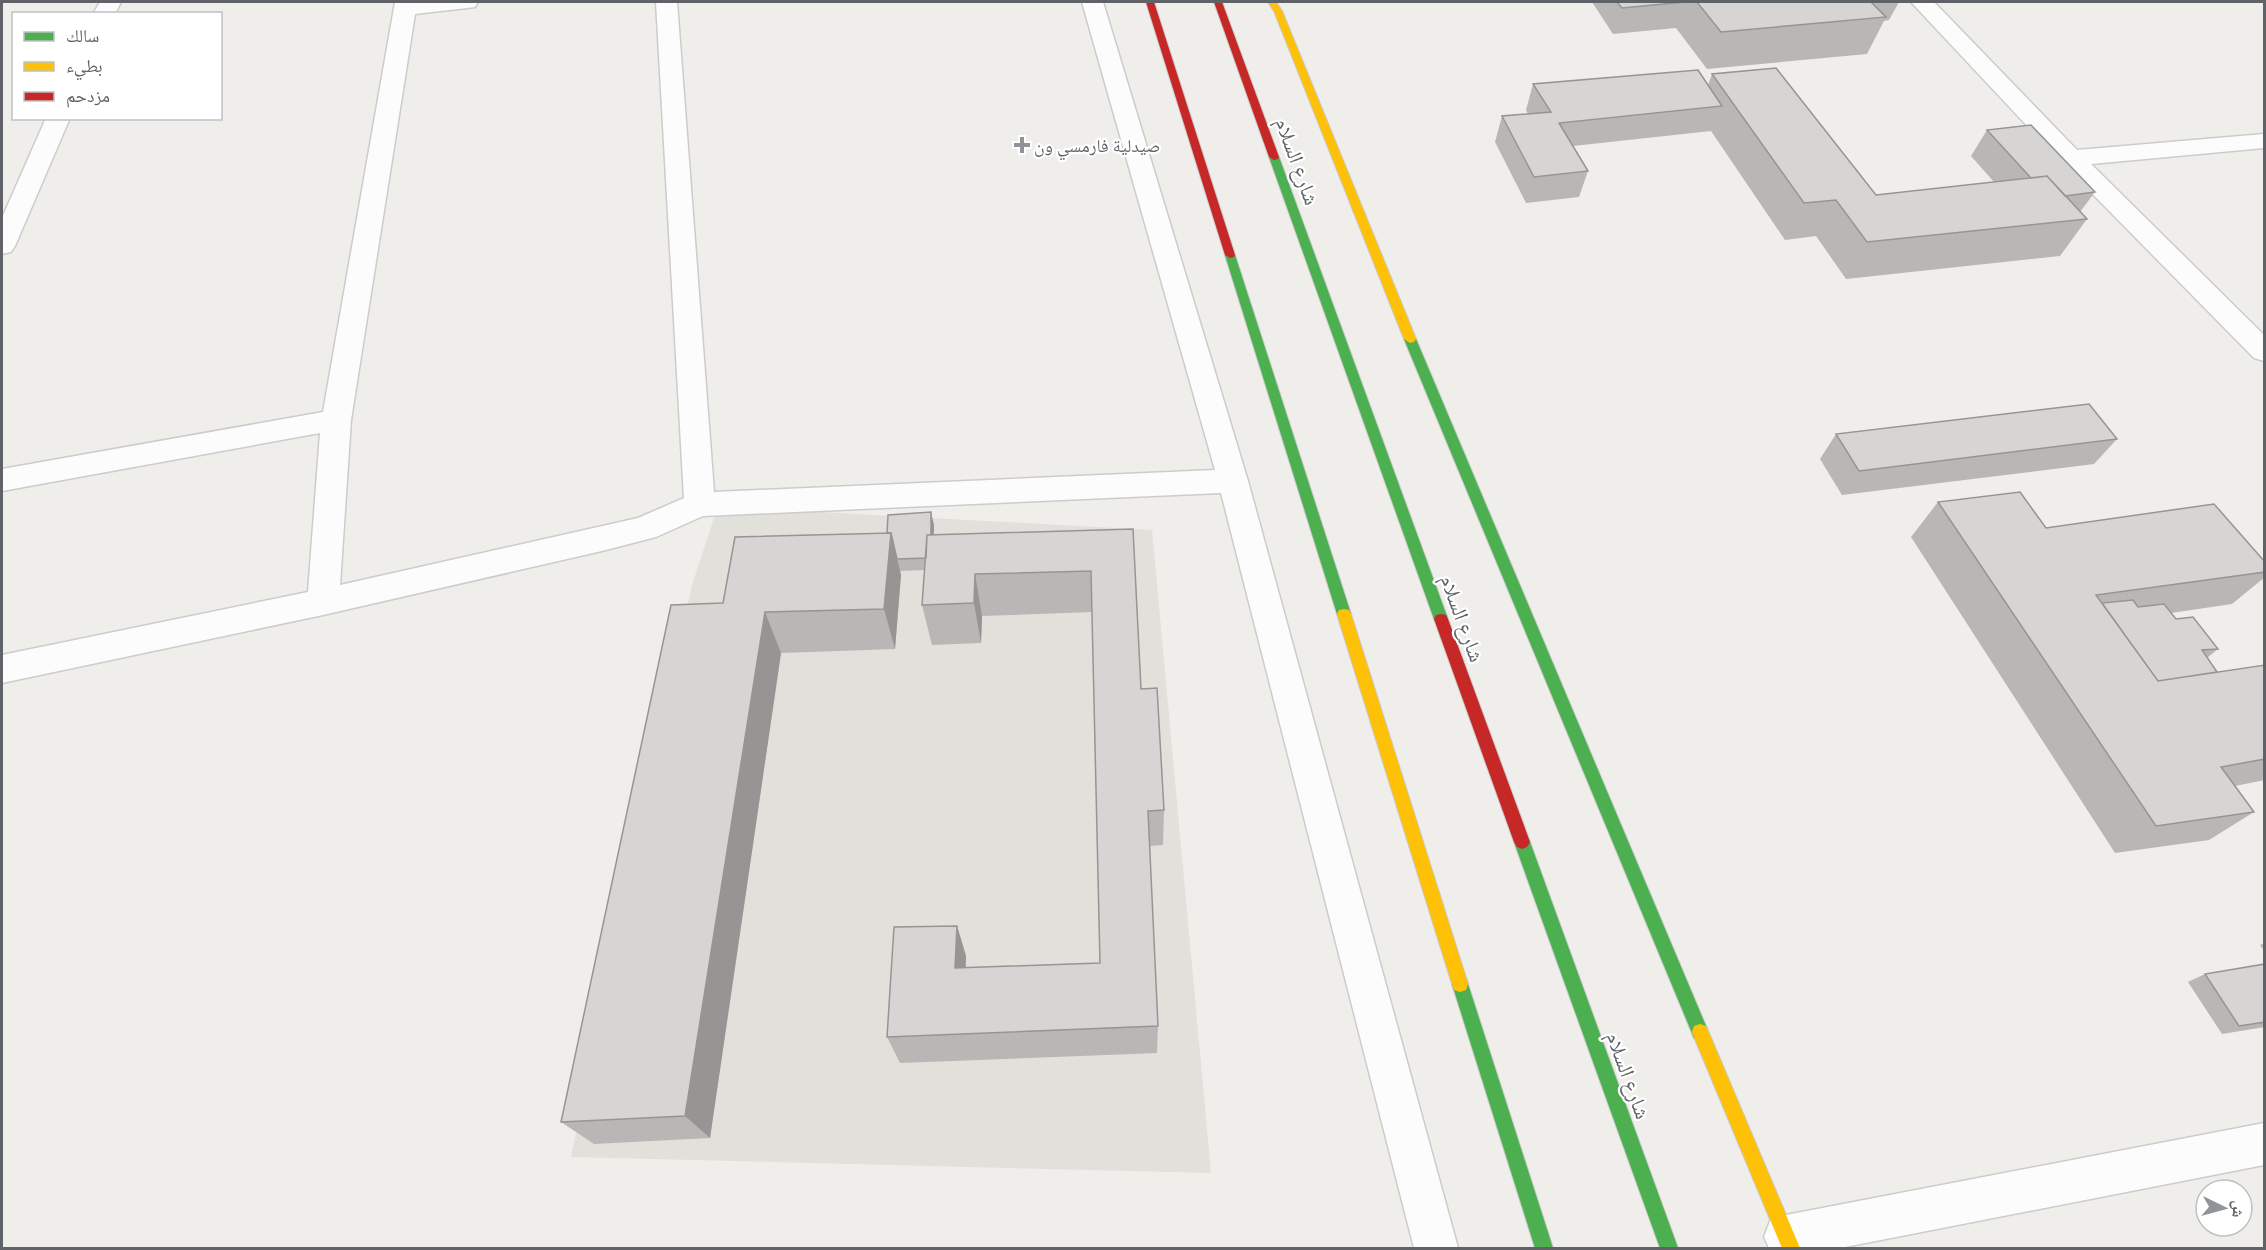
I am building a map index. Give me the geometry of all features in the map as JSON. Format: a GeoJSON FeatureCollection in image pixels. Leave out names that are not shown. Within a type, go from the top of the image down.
{"type":"FeatureCollection","features":[{"type":"Feature","properties":{"kind":"main road"},"geometry":{"type":"LineString","coordinates":[[1150,2],[1544,1248]]}},
{"type":"Feature","properties":{"kind":"main road","name":"شارع السلام"},"geometry":{"type":"LineString","coordinates":[[1218,2],[1669,1248]]}},
{"type":"Feature","properties":{"kind":"main road"},"geometry":{"type":"LineString","coordinates":[[1272,2],[1278,11],[1428,385],[1788,1243]]}},
{"type":"Feature","properties":{"kind":"street"},"geometry":{"type":"LineString","coordinates":[[323,602],[336,420],[405,5],[467,2]]}},
{"type":"Feature","properties":{"kind":"street"},"geometry":{"type":"LineString","coordinates":[[666,2],[700,504]]}},
{"type":"Feature","properties":{"kind":"street"},"geometry":{"type":"LineString","coordinates":[[1093,2],[1233,481],[1436,1248]]}},
{"type":"Feature","properties":{"kind":"street"},"geometry":{"type":"LineString","coordinates":[[1922,2],[2071,158],[2265,351]]}},
{"type":"Feature","properties":{"kind":"street"},"geometry":{"type":"LineString","coordinates":[[2,246],[57,120]]}},
{"type":"Feature","properties":{"kind":"street"},"geometry":{"type":"LineString","coordinates":[[2071,158],[2265,141]]}},
{"type":"Feature","properties":{"kind":"street"},"geometry":{"type":"LineString","coordinates":[[2,480],[336,420]]}},
{"type":"Feature","properties":{"kind":"street"},"geometry":{"type":"LineString","coordinates":[[2,669],[323,602],[602,539],[645,528],[700,504],[1233,481]]}},
{"type":"Feature","properties":{"kind":"street"},"geometry":{"type":"LineString","coordinates":[[1788,1243],[2265,1143]]}},
{"type":"Feature","properties":{"kind":"shaded area"},"geometry":{"type":"Polygon","coordinates":[[[728,507],[1152,530],[1211,1173],[571,1157],[692,585],[717,509],[728,507]]]}},
{"type":"Feature","properties":{"kind":"building"},"geometry":{"type":"Polygon","coordinates":[[[1617,2],[1685,2],[1622,8],[1617,2]]]}},
{"type":"Feature","properties":{"kind":"building"},"geometry":{"type":"Polygon","coordinates":[[[1697,2],[1871,2],[1886,17],[1721,32],[1697,2]]]}},
{"type":"Feature","properties":{"kind":"building"},"geometry":{"type":"Polygon","coordinates":[[[1776,68],[1876,195],[2047,176],[2087,219],[1867,242],[1836,200],[1804,203],[1712,74],[1776,68]]]}},
{"type":"Feature","properties":{"kind":"building"},"geometry":{"type":"Polygon","coordinates":[[[1698,70],[1722,106],[1559,123],[1588,171],[1534,177],[1502,116],[1551,112],[1533,84],[1698,70]]]}},
{"type":"Feature","properties":{"kind":"building"},"geometry":{"type":"Polygon","coordinates":[[[2031,125],[2095,192],[2065,196],[2047,176],[2031,178],[1987,130],[2031,125]]]}},
{"type":"Feature","properties":{"kind":"building"},"geometry":{"type":"Polygon","coordinates":[[[2089,404],[2117,439],[1859,471],[1836,434],[2089,404]]]}},
{"type":"Feature","properties":{"kind":"building"},"geometry":{"type":"Polygon","coordinates":[[[2020,492],[2046,528],[2214,504],[2265,562],[2265,572],[2096,595],[2158,681],[2265,665],[2265,759],[2221,767],[2254,812],[2156,826],[1938,502],[2020,492]]]}},
{"type":"Feature","properties":{"kind":"building"},"geometry":{"type":"Polygon","coordinates":[[[931,512],[931,535],[927,535],[926,558],[897,559],[891,533],[887,533],[888,515],[931,512]]]}},
{"type":"Feature","properties":{"kind":"building"},"geometry":{"type":"Polygon","coordinates":[[[1133,529],[1141,689],[1157,688],[1164,810],[1148,811],[1158,1026],[887,1037],[894,927],[957,926],[955,968],[1100,963],[1091,571],[975,574],[974,603],[922,605],[927,535],[1133,529]]]}},
{"type":"Feature","properties":{"kind":"building"},"geometry":{"type":"Polygon","coordinates":[[[891,533],[884,609],[765,612],[685,1116],[561,1122],[671,605],[723,603],[735,537],[891,533]]]}},
{"type":"Feature","properties":{"kind":"building"},"geometry":{"type":"Polygon","coordinates":[[[2133,600],[2138,607],[2164,604],[2176,619],[2193,617],[2218,649],[2202,650],[2217,672],[2158,681],[2102,603],[2133,600]]]}},
{"type":"Feature","properties":{"kind":"building"},"geometry":{"type":"Polygon","coordinates":[[[2265,964],[2265,1022],[2239,1026],[2205,974],[2265,964]]]}},
{"type":"Feature","properties":{"kind":"traffic: fast"},"geometry":{"type":"LineString","coordinates":[[1274,157],[1441,619]]}},
{"type":"Feature","properties":{"kind":"traffic: fast"},"geometry":{"type":"LineString","coordinates":[[1230,255],[1344,614]]}},
{"type":"Feature","properties":{"kind":"traffic: fast"},"geometry":{"type":"LineString","coordinates":[[1410,339],[1700,1032]]}},
{"type":"Feature","properties":{"kind":"traffic: fast"},"geometry":{"type":"LineString","coordinates":[[1522,842],[1669,1248]]}},
{"type":"Feature","properties":{"kind":"traffic: fast"},"geometry":{"type":"LineString","coordinates":[[1460,984],[1544,1248]]}},
{"type":"Feature","properties":{"kind":"traffic: slow"},"geometry":{"type":"LineString","coordinates":[[1272,2],[1278,11],[1410,339]]}},
{"type":"Feature","properties":{"kind":"traffic: slow"},"geometry":{"type":"LineString","coordinates":[[1344,614],[1460,984]]}},
{"type":"Feature","properties":{"kind":"traffic: slow"},"geometry":{"type":"LineString","coordinates":[[1700,1032],[1791,1248]]}},
{"type":"Feature","properties":{"kind":"traffic: jam"},"geometry":{"type":"LineString","coordinates":[[1150,2],[1230,255]]}},
{"type":"Feature","properties":{"kind":"traffic: jam"},"geometry":{"type":"LineString","coordinates":[[1218,2],[1274,157]]}},
{"type":"Feature","properties":{"kind":"traffic: jam"},"geometry":{"type":"LineString","coordinates":[[1441,619],[1522,842]]}},
{"type":"Feature","properties":{"kind":"place","name":"صيدلية فارمسي ون"},"geometry":{"type":"Point","coordinates":[1022,145]}}]}
